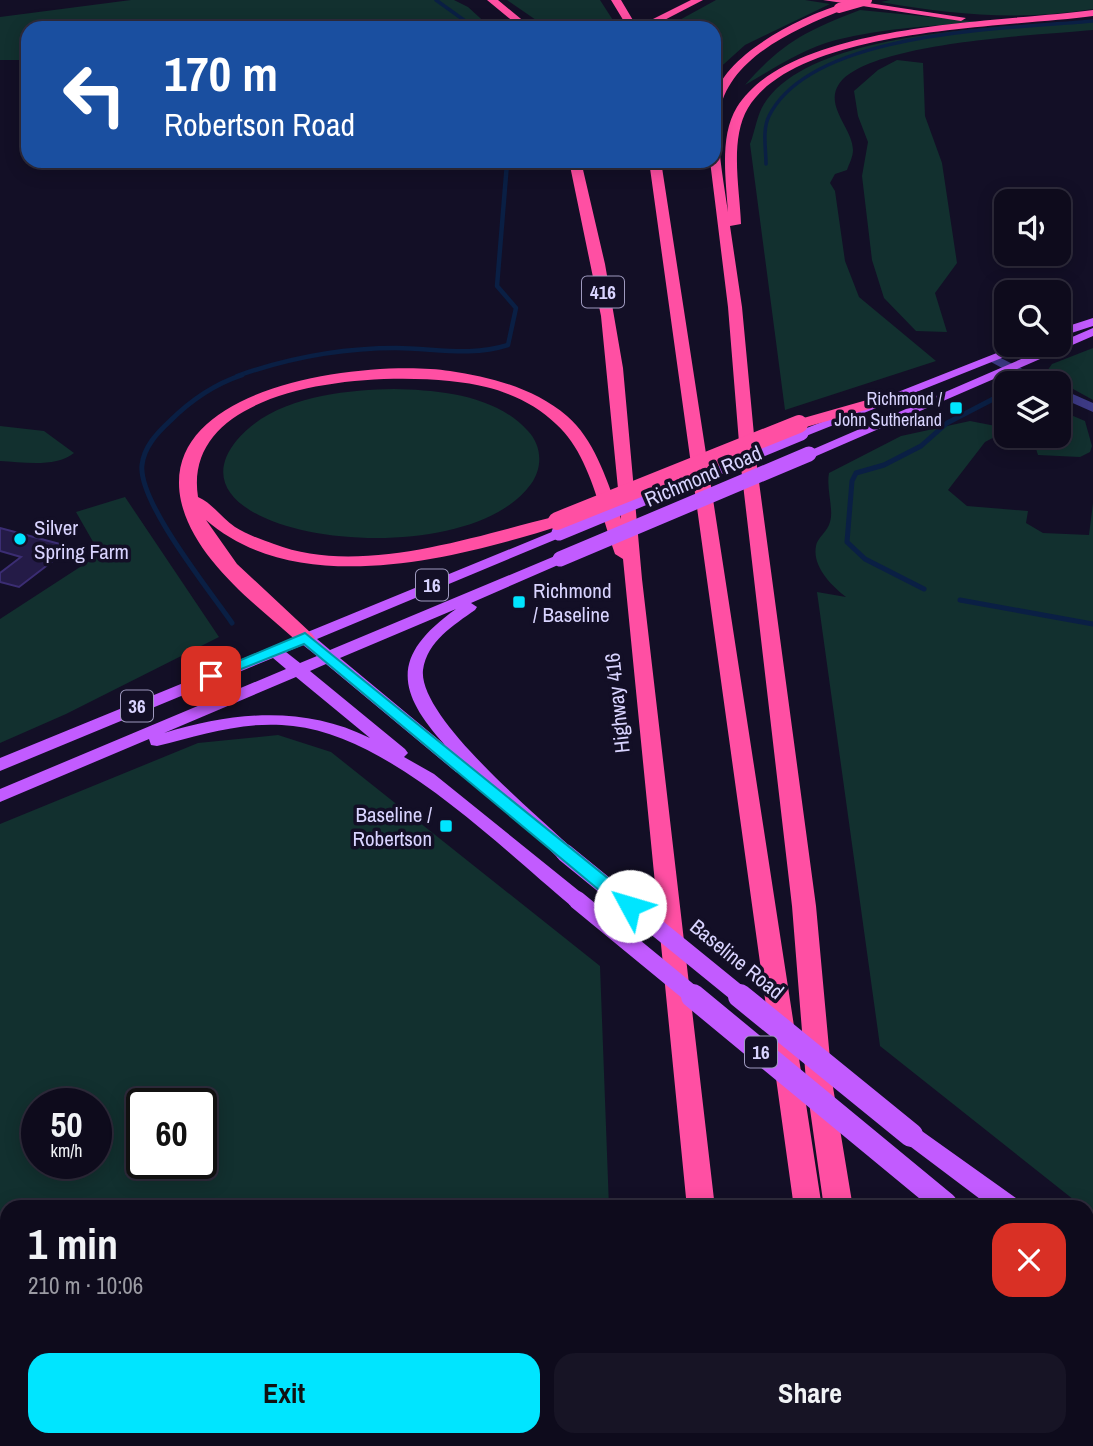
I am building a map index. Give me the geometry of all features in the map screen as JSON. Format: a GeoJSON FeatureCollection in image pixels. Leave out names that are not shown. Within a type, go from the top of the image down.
{"type":"FeatureCollection","features":[{"type":"Feature","properties":{"kind":"highway"},"geometry":{"type":"LineString","coordinates":[[492,0],[518,21]]}},
{"type":"Feature","properties":{"kind":"highway"},"geometry":{"type":"LineString","coordinates":[[616,0],[629,21]]}},
{"type":"Feature","properties":{"kind":"highway"},"geometry":{"type":"LineString","coordinates":[[652,21],[698,0]]}},
{"type":"Feature","properties":{"kind":"highway"},"geometry":{"type":"LineString","coordinates":[[828,0],[953,17],[1071,17]]}},
{"type":"Feature","properties":{"kind":"highway"},"geometry":{"type":"LineString","coordinates":[[721,89],[735,69],[752,54],[788,30],[839,8],[867,0]]}},
{"type":"Feature","properties":{"kind":"highway"},"geometry":{"type":"LineString","coordinates":[[735,307],[736,126],[743,105],[761,83],[810,57],[876,39],[1093,13]]}},
{"type":"Feature","properties":{"kind":"highway"},"geometry":{"type":"LineString","coordinates":[[577,168],[584,193]]}},
{"type":"Feature","properties":{"kind":"highway"},"geometry":{"type":"LineString","coordinates":[[583,168],[584,193]]}},
{"type":"Feature","properties":{"kind":"highway"},"geometry":{"type":"LineString","coordinates":[[656,168],[807,1200]]}},
{"type":"Feature","properties":{"kind":"highway"},"geometry":{"type":"LineString","coordinates":[[717,168],[735,307],[750,467],[804,906],[820,1081],[838,1200]]}},
{"type":"Feature","properties":{"kind":"highway","name":"Highway 416"},"geometry":{"type":"LineString","coordinates":[[584,193],[606,304],[628,481],[633,579],[700,1200]]}},
{"type":"Feature","properties":{"kind":"highway"},"geometry":{"type":"LineString","coordinates":[[305,638],[227,565],[202,528],[189,494],[189,470],[204,436],[225,417],[271,394],[323,380],[377,373],[418,373],[478,381],[536,402],[568,427],[595,478],[633,579]]}},
{"type":"Feature","properties":{"kind":"highway"},"geometry":{"type":"LineString","coordinates":[[189,494],[214,520],[242,536],[296,554],[344,560],[423,557],[558,527],[800,429],[887,400]]}},
{"type":"Feature","properties":{"kind":"main road"},"geometry":{"type":"LineString","coordinates":[[1071,329],[1093,322]]}},
{"type":"Feature","properties":{"kind":"main road","name":"Richmond Road"},"geometry":{"type":"LineString","coordinates":[[329,657],[1011,370],[1093,332]]}},
{"type":"Feature","properties":{"kind":"main road"},"geometry":{"type":"LineString","coordinates":[[887,400],[1000,357]]}},
{"type":"Feature","properties":{"kind":"main road","name":"16"},"geometry":{"type":"LineString","coordinates":[[558,527],[275,651],[940,1200]]}},
{"type":"Feature","properties":{"kind":"main road"},"geometry":{"type":"LineString","coordinates":[[534,570],[440,626],[430,636],[417,660],[415,685],[422,706],[452,743],[565,853]]}},
{"type":"Feature","properties":{"kind":"main road","name":"Baseline Road"},"geometry":{"type":"LineString","coordinates":[[305,638],[911,1135],[1000,1200]]}},
{"type":"Feature","properties":{"kind":"main road","name":"36"},"geometry":{"type":"LineString","coordinates":[[0,765],[275,651]]}},
{"type":"Feature","properties":{"kind":"main road","name":"36"},"geometry":{"type":"LineString","coordinates":[[0,796],[329,657]]}},
{"type":"Feature","properties":{"kind":"main road"},"geometry":{"type":"LineString","coordinates":[[34,782],[207,725],[261,719],[298,722],[336,730],[436,785]]}},
{"type":"Feature","properties":{"kind":"street"},"geometry":{"type":"LineString","coordinates":[[995,359],[1011,370]]}},
{"type":"Feature","properties":{"kind":"street"},"geometry":{"type":"LineString","coordinates":[[1071,398],[1093,408]]}},
{"type":"Feature","properties":{"kind":"green space"},"geometry":{"type":"Polygon","coordinates":[[[131,0],[454,0],[468,7],[483,21],[21,21],[21,60],[0,60],[0,17],[131,0]]]}},
{"type":"Feature","properties":{"kind":"green space"},"geometry":{"type":"Polygon","coordinates":[[[507,0],[600,0],[614,21],[537,21],[507,0]]]}},
{"type":"Feature","properties":{"kind":"green space"},"geometry":{"type":"Polygon","coordinates":[[[716,0],[805,0],[830,4],[745,45],[721,67],[721,21],[678,21],[716,0]]]}},
{"type":"Feature","properties":{"kind":"green space"},"geometry":{"type":"Polygon","coordinates":[[[1093,0],[1093,9],[1040,15],[987,15],[881,2],[1093,0]]]}},
{"type":"Feature","properties":{"kind":"green space"},"geometry":{"type":"Polygon","coordinates":[[[860,10],[981,22],[890,30],[836,40],[801,54],[745,85],[771,58],[796,39],[860,10]]]}},
{"type":"Feature","properties":{"kind":"green space"},"geometry":{"type":"Polygon","coordinates":[[[1093,20],[1093,30],[997,38],[918,50],[883,59],[856,70],[839,84],[835,101],[852,142],[853,153],[847,170],[835,174],[830,183],[835,191],[845,261],[859,297],[936,361],[785,410],[750,144],[764,104],[789,79],[824,60],[868,46],[916,36],[966,30],[1093,20]]]}},
{"type":"Feature","properties":{"kind":"green space"},"geometry":{"type":"Polygon","coordinates":[[[897,60],[923,63],[925,116],[942,163],[957,263],[935,293],[947,332],[916,331],[884,298],[872,260],[862,176],[868,142],[858,116],[854,91],[878,70],[897,60]]]}},
{"type":"Feature","properties":{"kind":"green space"},"geometry":{"type":"Polygon","coordinates":[[[1093,348],[1093,400],[1071,388],[1071,371],[1047,371],[1052,364],[1093,348]]]}},
{"type":"Feature","properties":{"kind":"green space"},"geometry":{"type":"Polygon","coordinates":[[[394,389],[466,397],[500,409],[515,419],[533,437],[538,450],[538,471],[531,484],[495,513],[445,531],[386,538],[328,535],[276,522],[239,502],[223,474],[237,440],[252,426],[289,405],[310,399],[353,391],[394,389]]]}},
{"type":"Feature","properties":{"kind":"green space"},"geometry":{"type":"Polygon","coordinates":[[[1071,415],[1085,421],[1092,446],[1090,452],[1080,457],[1038,455],[1036,448],[1071,448],[1071,415]]]}},
{"type":"Feature","properties":{"kind":"green space"},"geometry":{"type":"Polygon","coordinates":[[[970,421],[994,426],[994,437],[985,442],[948,490],[967,506],[1028,511],[1026,523],[1043,533],[1089,535],[1093,503],[1093,1200],[1074,1200],[880,1046],[817,592],[846,597],[829,582],[820,568],[816,554],[818,540],[829,525],[831,517],[829,473],[901,436],[970,421]]]}},
{"type":"Feature","properties":{"kind":"green space"},"geometry":{"type":"Polygon","coordinates":[[[0,426],[44,431],[74,453],[58,461],[0,461],[0,426]]]}},
{"type":"Feature","properties":{"kind":"green space"},"geometry":{"type":"Polygon","coordinates":[[[125,497],[219,637],[66,714],[0,743],[0,619],[100,554],[76,512],[125,497]]]}},
{"type":"Feature","properties":{"kind":"green space"},"geometry":{"type":"Polygon","coordinates":[[[278,735],[331,752],[600,966],[609,1200],[0,1200],[0,824],[198,743],[278,735]]]}},
{"type":"Feature","properties":{"kind":"building","name":"Silver Spring Farm"},"geometry":{"type":"Polygon","coordinates":[[[0,528],[71,547],[19,587],[0,582],[0,573],[21,557],[0,551],[0,528]]]}},
{"type":"Feature","properties":{"kind":"waterway"},"geometry":{"type":"LineString","coordinates":[[436,0],[465,21]]}},
{"type":"Feature","properties":{"kind":"waterway"},"geometry":{"type":"LineString","coordinates":[[766,164],[765,133],[769,116],[792,88],[826,66],[868,50],[915,39],[1093,21]]}},
{"type":"Feature","properties":{"kind":"waterway"},"geometry":{"type":"LineString","coordinates":[[237,376],[295,359],[335,352],[375,348],[480,351],[508,345],[516,308],[497,286],[507,168]]}},
{"type":"Feature","properties":{"kind":"waterway"},"geometry":{"type":"LineString","coordinates":[[232,623],[163,523],[151,501],[142,465],[145,452],[160,430],[194,400],[242,375]]}},
{"type":"Feature","properties":{"kind":"waterway"},"geometry":{"type":"LineString","coordinates":[[924,589],[865,559],[847,542],[852,481],[856,473],[884,465],[921,446],[947,423],[994,399]]}},
{"type":"Feature","properties":{"kind":"waterway"},"geometry":{"type":"LineString","coordinates":[[960,600],[1093,624]]}},
{"type":"Feature","properties":{"kind":"place","name":"Richmond / John Sutherland"},"geometry":{"type":"Point","coordinates":[956,408]}},
{"type":"Feature","properties":{"kind":"place","name":"Silver Spring Farm"},"geometry":{"type":"Point","coordinates":[20,539]}},
{"type":"Feature","properties":{"kind":"place","name":"Richmond / Baseline"},"geometry":{"type":"Point","coordinates":[519,602]}},
{"type":"Feature","properties":{"kind":"place","name":"Baseline / Robertson"},"geometry":{"type":"Point","coordinates":[446,826]}},
{"type":"Feature","properties":{"kind":"route"},"geometry":{"type":"LineString","coordinates":[[211,676],[305,638],[630,906]]}}]}
